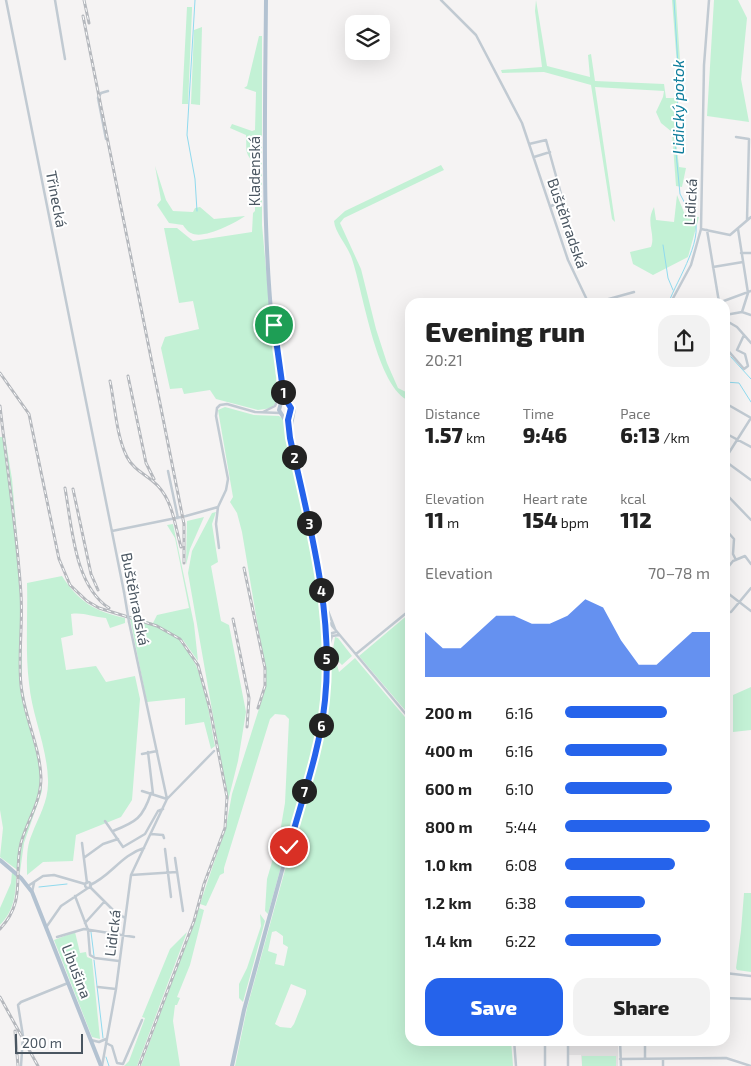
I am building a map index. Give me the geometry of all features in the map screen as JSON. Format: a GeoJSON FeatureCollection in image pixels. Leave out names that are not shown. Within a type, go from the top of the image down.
{"type":"FeatureCollection","features":[{"type":"Feature","properties":{"kind":"main road","name":"Kladenská"},"geometry":{"type":"LineString","coordinates":[[266,0],[265,206],[275,342],[280,379]]}},
{"type":"Feature","properties":{"kind":"main road"},"geometry":{"type":"LineString","coordinates":[[280,379],[287,404],[291,408],[288,422],[290,438],[323,592],[327,620],[327,669]]}},
{"type":"Feature","properties":{"kind":"main road"},"geometry":{"type":"LineString","coordinates":[[280,379],[280,406],[290,438]]}},
{"type":"Feature","properties":{"kind":"main road"},"geometry":{"type":"LineString","coordinates":[[280,379],[294,409],[290,438]]}},
{"type":"Feature","properties":{"kind":"main road"},"geometry":{"type":"LineString","coordinates":[[280,406],[287,404]]}},
{"type":"Feature","properties":{"kind":"main road"},"geometry":{"type":"LineString","coordinates":[[282,415],[289,415]]}},
{"type":"Feature","properties":{"kind":"main road"},"geometry":{"type":"LineString","coordinates":[[232,1066],[323,714],[328,659],[327,636],[317,563]]}},
{"type":"Feature","properties":{"kind":"main road","name":"Libušina"},"geometry":{"type":"LineString","coordinates":[[0,860],[22,878],[32,892],[101,1066]]}},
{"type":"Feature","properties":{"kind":"street","name":"Třinecká"},"geometry":{"type":"LineString","coordinates":[[6,0],[86,403]]}},
{"type":"Feature","properties":{"kind":"street"},"geometry":{"type":"LineString","coordinates":[[54,0],[65,59]]}},
{"type":"Feature","properties":{"kind":"street","name":"Buštěhradská"},"geometry":{"type":"LineString","coordinates":[[441,0],[476,35],[520,119],[568,260],[586,298]]}},
{"type":"Feature","properties":{"kind":"street","name":"Lidická"},"geometry":{"type":"LineString","coordinates":[[673,298],[691,265],[701,229],[704,65],[710,0]]}},
{"type":"Feature","properties":{"kind":"street"},"geometry":{"type":"LineString","coordinates":[[106,139],[98,98],[100,93],[108,91]]}},
{"type":"Feature","properties":{"kind":"street"},"geometry":{"type":"LineString","coordinates":[[736,137],[749,139],[747,220]]}},
{"type":"Feature","properties":{"kind":"street"},"geometry":{"type":"LineString","coordinates":[[529,144],[545,139],[550,152],[563,201],[551,206]]}},
{"type":"Feature","properties":{"kind":"street"},"geometry":{"type":"LineString","coordinates":[[534,157],[550,152]]}},
{"type":"Feature","properties":{"kind":"street"},"geometry":{"type":"LineString","coordinates":[[701,229],[728,235],[751,217]]}},
{"type":"Feature","properties":{"kind":"street"},"geometry":{"type":"LineString","coordinates":[[738,229],[741,253],[750,292],[742,312]]}},
{"type":"Feature","properties":{"kind":"street"},"geometry":{"type":"LineString","coordinates":[[708,230],[719,298]]}},
{"type":"Feature","properties":{"kind":"street"},"geometry":{"type":"LineString","coordinates":[[741,253],[751,253]]}},
{"type":"Feature","properties":{"kind":"street"},"geometry":{"type":"LineString","coordinates":[[713,267],[743,262]]}},
{"type":"Feature","properties":{"kind":"street"},"geometry":{"type":"LineString","coordinates":[[612,298],[634,292]]}},
{"type":"Feature","properties":{"kind":"street"},"geometry":{"type":"LineString","coordinates":[[730,299],[750,292]]}},
{"type":"Feature","properties":{"kind":"street"},"geometry":{"type":"LineString","coordinates":[[730,314],[742,312],[751,315]]}},
{"type":"Feature","properties":{"kind":"street"},"geometry":{"type":"LineString","coordinates":[[730,323],[738,327],[751,343]]}},
{"type":"Feature","properties":{"kind":"street"},"geometry":{"type":"LineString","coordinates":[[730,353],[744,369],[748,366],[745,354],[737,350],[744,336]]}},
{"type":"Feature","properties":{"kind":"street"},"geometry":{"type":"LineString","coordinates":[[262,413],[273,408],[279,400],[280,379]]}},
{"type":"Feature","properties":{"kind":"street","name":"Buštěhradská"},"geometry":{"type":"LineString","coordinates":[[86,403],[129,622],[167,799]]}},
{"type":"Feature","properties":{"kind":"street"},"geometry":{"type":"LineString","coordinates":[[219,548],[216,528],[218,507],[222,502],[228,479],[216,416],[217,408],[220,405],[227,404],[262,413],[282,415]]}},
{"type":"Feature","properties":{"kind":"street"},"geometry":{"type":"LineString","coordinates":[[262,413],[280,406]]}},
{"type":"Feature","properties":{"kind":"street"},"geometry":{"type":"LineString","coordinates":[[730,406],[751,418],[730,451]]}},
{"type":"Feature","properties":{"kind":"street"},"geometry":{"type":"LineString","coordinates":[[730,436],[751,447]]}},
{"type":"Feature","properties":{"kind":"street"},"geometry":{"type":"LineString","coordinates":[[730,464],[751,480]]}},
{"type":"Feature","properties":{"kind":"street"},"geometry":{"type":"LineString","coordinates":[[168,470],[178,518]]}},
{"type":"Feature","properties":{"kind":"street"},"geometry":{"type":"LineString","coordinates":[[730,498],[751,520]]}},
{"type":"Feature","properties":{"kind":"street"},"geometry":{"type":"LineString","coordinates":[[112,531],[178,518],[218,507]]}},
{"type":"Feature","properties":{"kind":"street"},"geometry":{"type":"LineString","coordinates":[[730,535],[734,539],[733,554],[736,560]]}},
{"type":"Feature","properties":{"kind":"street"},"geometry":{"type":"LineString","coordinates":[[730,566],[736,560],[745,556],[751,564]]}},
{"type":"Feature","properties":{"kind":"street"},"geometry":{"type":"LineString","coordinates":[[730,612],[740,603],[751,588]]}},
{"type":"Feature","properties":{"kind":"street"},"geometry":{"type":"LineString","coordinates":[[323,592],[329,615],[338,634]]}},
{"type":"Feature","properties":{"kind":"street"},"geometry":{"type":"LineString","coordinates":[[730,595],[751,612]]}},
{"type":"Feature","properties":{"kind":"street"},"geometry":{"type":"LineString","coordinates":[[322,605],[327,620],[405,713]]}},
{"type":"Feature","properties":{"kind":"street"},"geometry":{"type":"LineString","coordinates":[[356,654],[405,614]]}},
{"type":"Feature","properties":{"kind":"street"},"geometry":{"type":"LineString","coordinates":[[327,636],[338,634]]}},
{"type":"Feature","properties":{"kind":"street"},"geometry":{"type":"LineString","coordinates":[[328,659],[331,638],[338,634]]}},
{"type":"Feature","properties":{"kind":"street"},"geometry":{"type":"LineString","coordinates":[[142,754],[157,751]]}},
{"type":"Feature","properties":{"kind":"street","name":"Lidická"},"geometry":{"type":"LineString","coordinates":[[101,1066],[116,989],[131,875],[167,799],[214,751]]}},
{"type":"Feature","properties":{"kind":"street"},"geometry":{"type":"LineString","coordinates":[[113,830],[138,819],[152,794],[148,752]]}},
{"type":"Feature","properties":{"kind":"street"},"geometry":{"type":"LineString","coordinates":[[142,791],[167,799]]}},
{"type":"Feature","properties":{"kind":"street","name":"Lidická"},"geometry":{"type":"LineString","coordinates":[[118,839],[121,846],[136,841],[147,832],[158,811],[163,809]]}},
{"type":"Feature","properties":{"kind":"street"},"geometry":{"type":"LineString","coordinates":[[85,857],[103,844],[118,839],[105,821]]}},
{"type":"Feature","properties":{"kind":"street"},"geometry":{"type":"LineString","coordinates":[[151,834],[163,835],[164,838]]}},
{"type":"Feature","properties":{"kind":"street"},"geometry":{"type":"LineString","coordinates":[[82,844],[85,857],[86,883],[104,902],[125,918]]}},
{"type":"Feature","properties":{"kind":"street"},"geometry":{"type":"LineString","coordinates":[[47,926],[61,906],[108,874],[123,858],[144,848]]}},
{"type":"Feature","properties":{"kind":"street"},"geometry":{"type":"LineString","coordinates":[[165,849],[171,897]]}},
{"type":"Feature","properties":{"kind":"street"},"geometry":{"type":"LineString","coordinates":[[176,858],[183,911]]}},
{"type":"Feature","properties":{"kind":"street"},"geometry":{"type":"LineString","coordinates":[[131,875],[177,872]]}},
{"type":"Feature","properties":{"kind":"street"},"geometry":{"type":"LineString","coordinates":[[28,886],[43,876],[54,875],[86,883]]}},
{"type":"Feature","properties":{"kind":"street"},"geometry":{"type":"LineString","coordinates":[[32,892],[34,883]]}},
{"type":"Feature","properties":{"kind":"street"},"geometry":{"type":"LineString","coordinates":[[76,896],[88,930],[90,952],[93,957],[120,961]]}},
{"type":"Feature","properties":{"kind":"street"},"geometry":{"type":"LineString","coordinates":[[85,923],[104,902]]}},
{"type":"Feature","properties":{"kind":"street"},"geometry":{"type":"LineString","coordinates":[[57,937],[80,930],[88,930],[134,937]]}},
{"type":"Feature","properties":{"kind":"street"},"geometry":{"type":"LineString","coordinates":[[730,974],[751,976]]}},
{"type":"Feature","properties":{"kind":"street"},"geometry":{"type":"LineString","coordinates":[[21,1066],[23,1036],[18,1005],[20,1002],[69,982]]}},
{"type":"Feature","properties":{"kind":"street"},"geometry":{"type":"LineString","coordinates":[[98,987],[116,989]]}},
{"type":"Feature","properties":{"kind":"street"},"geometry":{"type":"LineString","coordinates":[[730,998],[751,999]]}},
{"type":"Feature","properties":{"kind":"street"},"geometry":{"type":"LineString","coordinates":[[106,1043],[112,1046],[117,1063],[123,1064],[142,1020]]}},
{"type":"Feature","properties":{"kind":"street"},"geometry":{"type":"LineString","coordinates":[[91,1040],[99,1042],[107,1038]]}},
{"type":"Feature","properties":{"kind":"street"},"geometry":{"type":"LineString","coordinates":[[514,1046],[516,1066]]}},
{"type":"Feature","properties":{"kind":"street"},"geometry":{"type":"LineString","coordinates":[[545,1046],[545,1066]]}},
{"type":"Feature","properties":{"kind":"street"},"geometry":{"type":"LineString","coordinates":[[568,1046],[568,1066]]}},
{"type":"Feature","properties":{"kind":"street"},"geometry":{"type":"LineString","coordinates":[[620,1046],[620,1066]]}},
{"type":"Feature","properties":{"kind":"street"},"geometry":{"type":"LineString","coordinates":[[645,1046],[645,1059]]}},
{"type":"Feature","properties":{"kind":"street"},"geometry":{"type":"LineString","coordinates":[[620,1059],[726,1058],[751,1066]]}},
{"type":"Feature","properties":{"kind":"street"},"geometry":{"type":"LineString","coordinates":[[663,1059],[663,1066]]}},
{"type":"Feature","properties":{"kind":"shaded area"},"geometry":{"type":"Polygon","coordinates":[[[569,1046],[618,1046],[618,1066],[582,1066],[581,1055],[569,1055],[569,1046]]]}},
{"type":"Feature","properties":{"kind":"green space"},"geometry":{"type":"Polygon","coordinates":[[[536,0],[547,66],[590,77],[588,55],[591,54],[595,81],[664,84],[666,98],[675,98],[677,65],[672,0],[676,0],[680,61],[676,140],[679,167],[686,168],[682,187],[676,186],[672,132],[661,123],[656,112],[664,91],[595,87],[615,222],[612,219],[591,85],[544,72],[502,73],[501,70],[542,67],[535,11],[536,0]]]}},
{"type":"Feature","properties":{"kind":"green space"},"geometry":{"type":"Polygon","coordinates":[[[714,0],[738,0],[747,18],[741,79],[749,122],[707,116],[714,0]]]}},
{"type":"Feature","properties":{"kind":"green space"},"geometry":{"type":"Polygon","coordinates":[[[187,7],[192,7],[188,104],[182,104],[187,7]]]}},
{"type":"Feature","properties":{"kind":"green space"},"geometry":{"type":"Polygon","coordinates":[[[202,27],[200,105],[191,104],[194,30],[202,27]]]}},
{"type":"Feature","properties":{"kind":"green space"},"geometry":{"type":"Polygon","coordinates":[[[259,36],[262,36],[262,225],[278,399],[272,408],[258,410],[216,399],[210,390],[184,394],[182,388],[170,389],[161,348],[165,337],[199,329],[193,301],[179,303],[164,228],[177,228],[193,241],[252,232],[253,213],[255,211],[255,165],[247,152],[246,135],[230,128],[232,124],[252,131],[255,130],[256,92],[244,88],[247,86],[259,36]]]}},
{"type":"Feature","properties":{"kind":"green space"},"geometry":{"type":"Polygon","coordinates":[[[441,165],[444,170],[344,218],[340,223],[361,269],[376,329],[387,363],[398,388],[405,392],[405,398],[398,393],[380,360],[352,259],[335,226],[334,221],[345,211],[441,165]]]}},
{"type":"Feature","properties":{"kind":"green space"},"geometry":{"type":"Polygon","coordinates":[[[155,166],[166,200],[173,211],[193,212],[195,208],[200,207],[214,219],[245,216],[211,233],[196,235],[188,231],[183,225],[169,223],[157,205],[161,200],[155,166]]]}},
{"type":"Feature","properties":{"kind":"green space"},"geometry":{"type":"Polygon","coordinates":[[[677,195],[685,215],[699,217],[688,257],[653,275],[633,264],[630,252],[651,247],[650,218],[654,207],[656,220],[674,222],[677,195]]]}},
{"type":"Feature","properties":{"kind":"green space"},"geometry":{"type":"Polygon","coordinates":[[[225,407],[254,415],[279,416],[283,419],[315,564],[324,632],[322,648],[325,669],[321,714],[268,914],[265,911],[267,879],[279,838],[285,803],[289,719],[285,715],[275,714],[270,719],[224,873],[220,875],[206,906],[200,904],[226,827],[232,794],[264,693],[266,675],[242,532],[237,513],[230,502],[233,497],[218,410],[225,407]]]}},
{"type":"Feature","properties":{"kind":"green space"},"geometry":{"type":"Polygon","coordinates":[[[0,437],[5,437],[12,479],[22,593],[22,684],[41,764],[42,791],[24,843],[20,872],[0,857],[3,828],[0,810],[0,437]]]}},
{"type":"Feature","properties":{"kind":"green space"},"geometry":{"type":"Polygon","coordinates":[[[216,512],[212,524],[218,562],[211,566],[221,621],[229,625],[246,712],[238,761],[228,801],[188,573],[192,551],[212,513],[216,512]]]}},
{"type":"Feature","properties":{"kind":"green space"},"geometry":{"type":"Polygon","coordinates":[[[204,517],[190,549],[186,565],[187,521],[204,517]]]}},
{"type":"Feature","properties":{"kind":"green space"},"geometry":{"type":"Polygon","coordinates":[[[173,524],[194,624],[198,661],[183,640],[180,642],[189,653],[201,677],[215,746],[211,749],[204,722],[185,725],[185,698],[147,702],[130,619],[130,616],[153,623],[157,615],[189,608],[175,538],[167,525],[173,524]]]}},
{"type":"Feature","properties":{"kind":"green space"},"geometry":{"type":"Polygon","coordinates":[[[62,576],[75,593],[88,604],[104,612],[125,618],[125,623],[110,628],[106,618],[71,614],[73,635],[61,638],[66,670],[96,666],[106,682],[135,676],[140,699],[132,800],[121,817],[76,835],[73,861],[43,862],[27,875],[27,854],[30,839],[45,801],[48,780],[45,755],[29,683],[27,583],[62,576]]]}},
{"type":"Feature","properties":{"kind":"green space"},"geometry":{"type":"Polygon","coordinates":[[[405,617],[405,710],[359,656],[405,617]]]}},
{"type":"Feature","properties":{"kind":"green space"},"geometry":{"type":"Polygon","coordinates":[[[335,637],[338,638],[352,656],[342,665],[332,655],[335,637]]]}},
{"type":"Feature","properties":{"kind":"green space"},"geometry":{"type":"Polygon","coordinates":[[[355,658],[405,717],[405,1046],[511,1046],[513,1066],[235,1066],[247,1008],[320,743],[331,661],[336,661],[339,672],[355,658]],[[276,931],[272,932],[268,951],[277,954],[275,964],[284,966],[288,947],[283,944],[283,936],[276,931]],[[291,984],[275,1024],[280,1027],[291,1028],[306,990],[291,984]]]}},
{"type":"Feature","properties":{"kind":"green space"},"geometry":{"type":"Polygon","coordinates":[[[751,687],[751,730],[733,732],[733,695],[751,687]]]}},
{"type":"Feature","properties":{"kind":"green space"},"geometry":{"type":"Polygon","coordinates":[[[12,872],[16,876],[13,902],[5,920],[0,925],[0,908],[11,883],[12,872]]]}},
{"type":"Feature","properties":{"kind":"green space"},"geometry":{"type":"Polygon","coordinates":[[[744,893],[751,893],[751,972],[737,970],[736,968],[744,893]]]}},
{"type":"Feature","properties":{"kind":"green space"},"geometry":{"type":"Polygon","coordinates":[[[199,908],[204,910],[190,965],[177,997],[180,998],[177,1005],[175,1005],[173,1021],[180,1066],[141,1066],[199,908]]]}},
{"type":"Feature","properties":{"kind":"green space"},"geometry":{"type":"Polygon","coordinates":[[[260,914],[265,921],[243,1002],[239,998],[239,984],[247,968],[261,926],[260,914]]]}},
{"type":"Feature","properties":{"kind":"green space"},"geometry":{"type":"Polygon","coordinates":[[[75,932],[80,953],[86,952],[87,957],[92,959],[100,1039],[92,1037],[54,940],[75,932]]]}},
{"type":"Feature","properties":{"kind":"green space"},"geometry":{"type":"Polygon","coordinates":[[[187,932],[137,1066],[124,1066],[129,1061],[145,1018],[142,1017],[170,949],[187,932]]]}},
{"type":"Feature","properties":{"kind":"green space"},"geometry":{"type":"Polygon","coordinates":[[[582,1056],[616,1056],[616,1066],[582,1066],[582,1056]]]}},
{"type":"Feature","properties":{"kind":"waterway"},"geometry":{"type":"LineString","coordinates":[[195,0],[187,135],[195,179],[197,211]]}},
{"type":"Feature","properties":{"kind":"waterway","name":"Lidický potok"},"geometry":{"type":"LineString","coordinates":[[674,0],[679,82],[675,142],[680,194],[689,211]]}},
{"type":"Feature","properties":{"kind":"waterway","name":"Lidický potok"},"geometry":{"type":"LineString","coordinates":[[671,298],[694,244],[696,222],[691,213]]}},
{"type":"Feature","properties":{"kind":"waterway"},"geometry":{"type":"LineString","coordinates":[[663,245],[668,278],[673,290]]}},
{"type":"Feature","properties":{"kind":"waterway","name":"Lidický potok"},"geometry":{"type":"LineString","coordinates":[[731,357],[751,379]]}},
{"type":"Feature","properties":{"kind":"waterway"},"geometry":{"type":"LineString","coordinates":[[730,382],[739,383],[751,402]]}},
{"type":"Feature","properties":{"kind":"waterway"},"geometry":{"type":"LineString","coordinates":[[39,887],[67,884]]}},
{"type":"Feature","properties":{"kind":"waterway"},"geometry":{"type":"LineString","coordinates":[[91,932],[94,956]]}},
{"type":"Feature","properties":{"kind":"waterway"},"geometry":{"type":"LineString","coordinates":[[94,960],[103,1038]]}},
{"type":"Feature","properties":{"kind":"waterway"},"geometry":{"type":"LineString","coordinates":[[106,1057],[109,1066]]}},
{"type":"Feature","properties":{"kind":"railway"},"geometry":{"type":"LineString","coordinates":[[84,0],[89,23]]}},
{"type":"Feature","properties":{"kind":"railway"},"geometry":{"type":"LineString","coordinates":[[83,16],[184,524],[184,563]]}},
{"type":"Feature","properties":{"kind":"railway"},"geometry":{"type":"LineString","coordinates":[[0,373],[29,414],[59,559],[70,585],[87,601],[99,608],[157,626],[180,639],[198,665],[210,709],[227,797],[225,828],[204,884],[194,921],[139,1066]]}},
{"type":"Feature","properties":{"kind":"railway"},"geometry":{"type":"LineString","coordinates":[[128,376],[146,463],[154,479]]}},
{"type":"Feature","properties":{"kind":"railway"},"geometry":{"type":"LineString","coordinates":[[110,381],[123,448],[133,466],[154,482],[163,492],[173,515],[181,547]]}},
{"type":"Feature","properties":{"kind":"railway"},"geometry":{"type":"LineString","coordinates":[[0,406],[21,594],[21,685],[25,709],[38,754],[41,778],[39,795],[21,843],[18,887],[14,908],[0,929]]}},
{"type":"Feature","properties":{"kind":"railway"},"geometry":{"type":"LineString","coordinates":[[65,488],[76,554],[88,585],[97,598],[109,608]]}},
{"type":"Feature","properties":{"kind":"railway"},"geometry":{"type":"LineString","coordinates":[[73,489],[91,574],[98,590]]}},
{"type":"Feature","properties":{"kind":"railway"},"geometry":{"type":"LineString","coordinates":[[244,568],[265,668],[265,686],[258,708]]}},
{"type":"Feature","properties":{"kind":"railway"},"geometry":{"type":"LineString","coordinates":[[233,619],[249,698],[247,727]]}},
{"type":"Feature","properties":{"kind":"railway"},"geometry":{"type":"LineString","coordinates":[[0,997],[38,1066]]}},
{"type":"Feature","properties":{"kind":"railway"},"geometry":{"type":"LineString","coordinates":[[15,1031],[18,1066]]}},
{"type":"Feature","properties":{"kind":"route"},"geometry":{"type":"LineString","coordinates":[[274,325],[284,397],[291,408],[288,416],[290,438],[317,563],[326,630],[327,669],[323,714],[289,847]]}}]}
